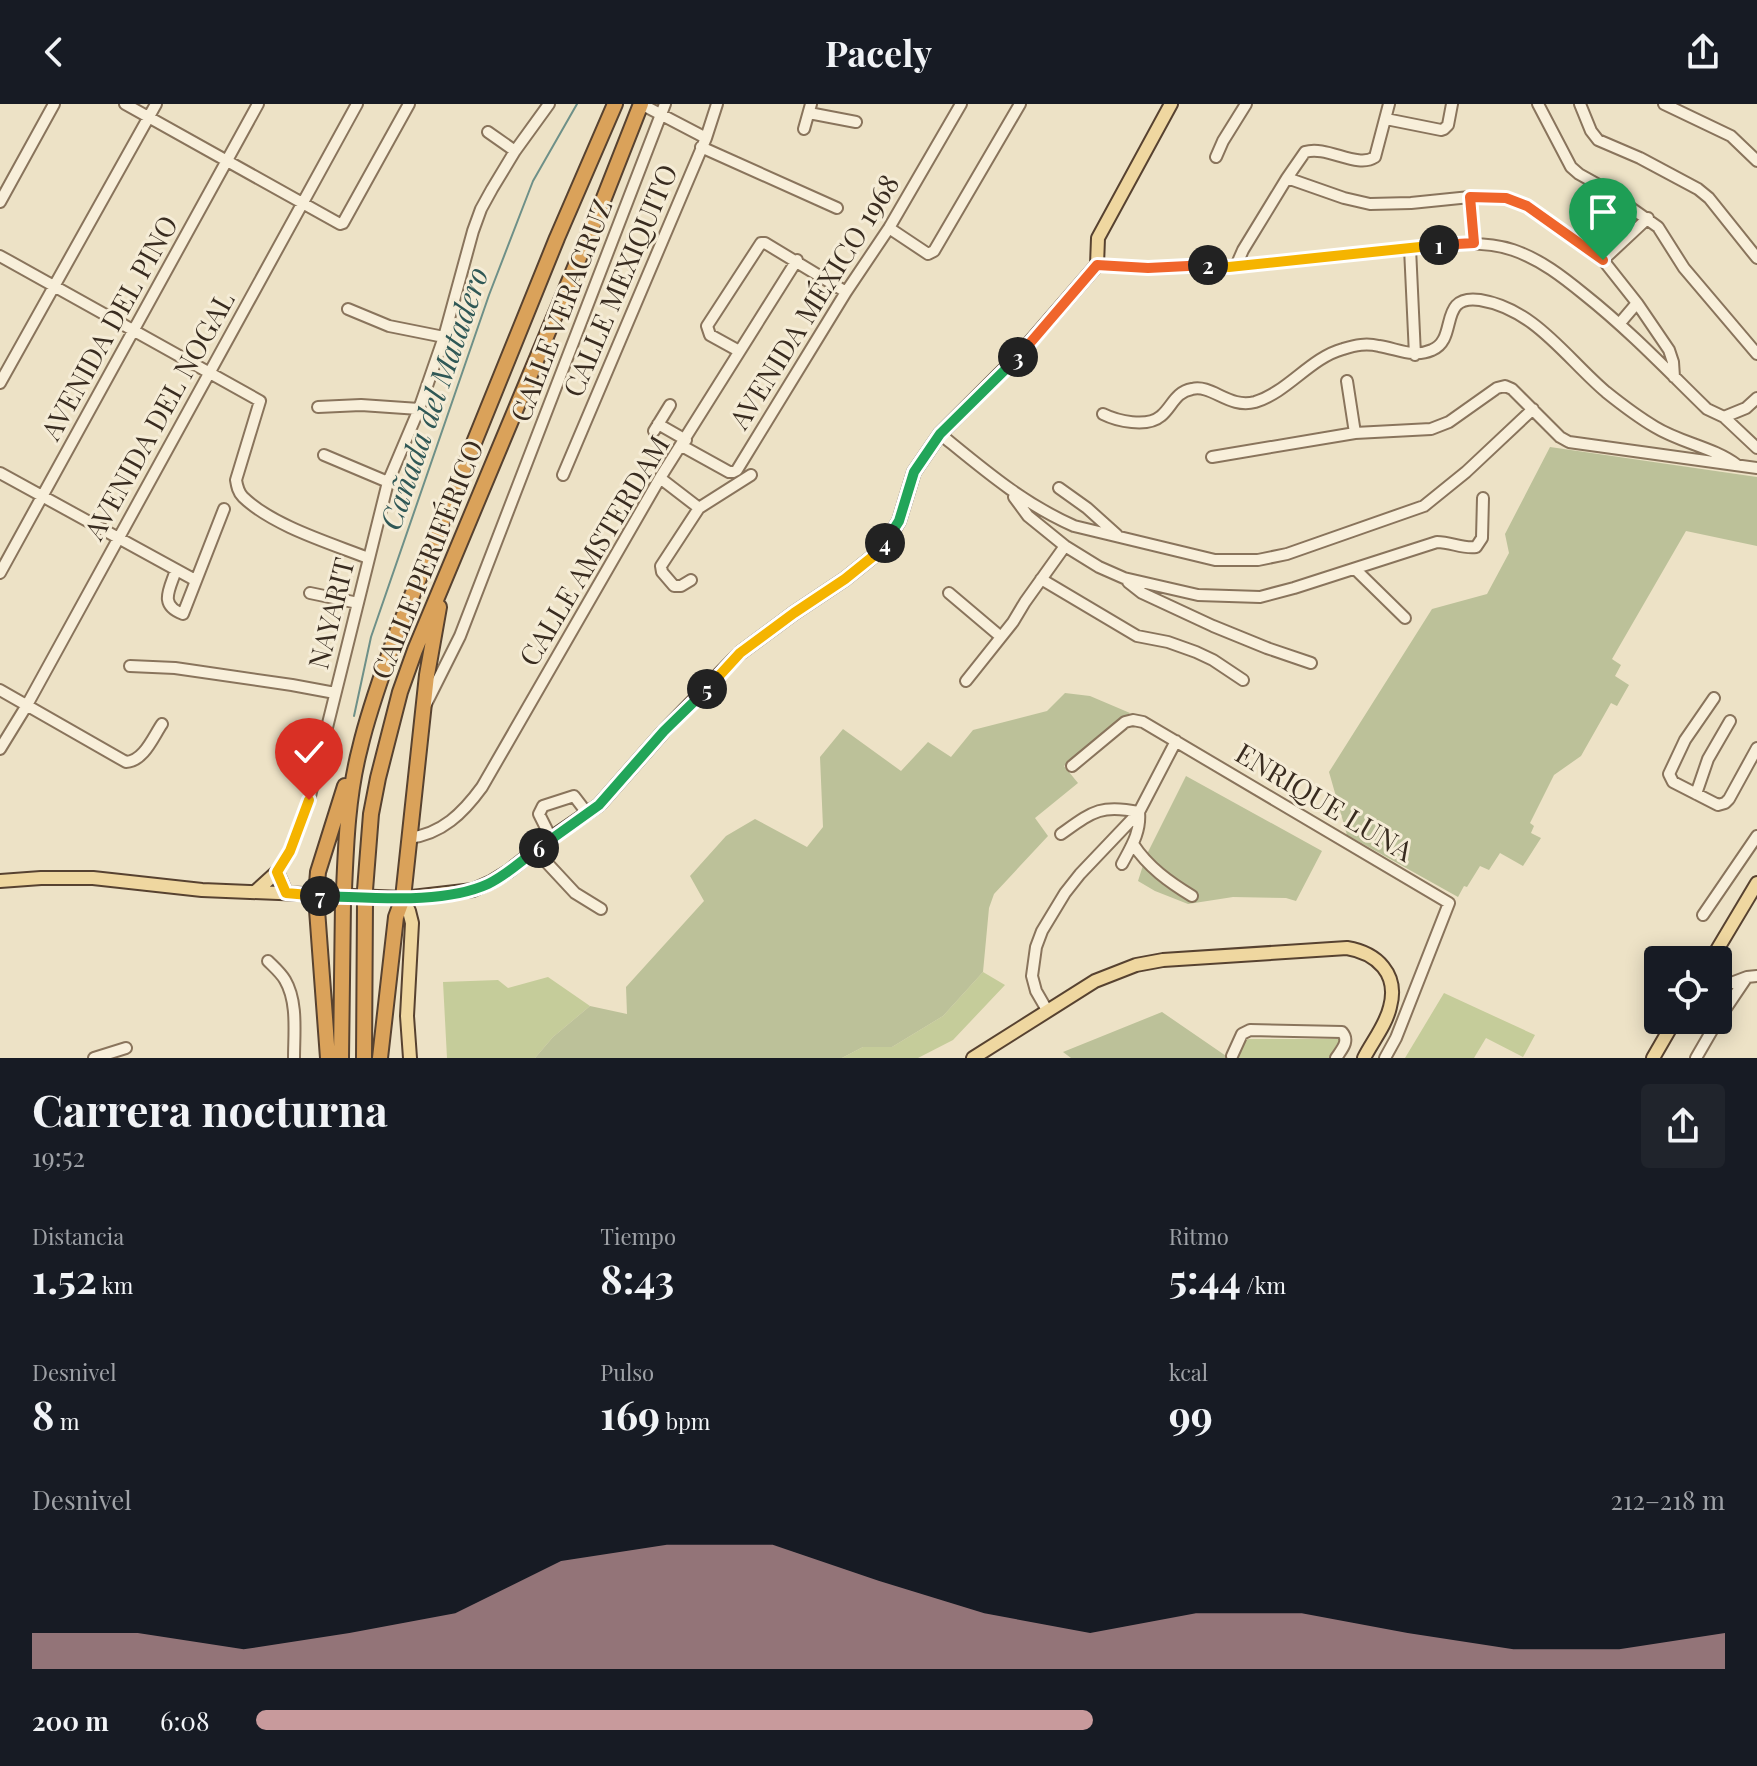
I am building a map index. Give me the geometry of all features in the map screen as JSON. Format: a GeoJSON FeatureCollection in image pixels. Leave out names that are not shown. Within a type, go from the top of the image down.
{"type":"FeatureCollection","features":[{"type":"Feature","properties":{"kind":"highway","name":"CALLE PERIFÉRICO"},"geometry":{"type":"LineString","coordinates":[[341,1058],[349,807],[360,748],[396,635],[557,238],[615,104]]}},
{"type":"Feature","properties":{"kind":"highway","name":"CALLE PERIFÉRICO"},"geometry":{"type":"LineString","coordinates":[[364,1058],[365,896],[371,814],[393,718],[415,650],[641,104]]}},
{"type":"Feature","properties":{"kind":"highway"},"geometry":{"type":"LineString","coordinates":[[380,1058],[396,917],[403,898],[423,710],[446,575]]}},
{"type":"Feature","properties":{"kind":"highway"},"geometry":{"type":"LineString","coordinates":[[328,1058],[316,896],[318,872],[360,748]]}},
{"type":"Feature","properties":{"kind":"main road"},"geometry":{"type":"LineString","coordinates":[[0,881],[93,878],[202,890],[403,898],[473,890],[509,871],[599,805],[664,731],[740,653],[881,550],[899,521],[914,472],[940,434],[1019,355],[1097,265],[1098,238],[1171,104]]}},
{"type":"Feature","properties":{"kind":"main road"},"geometry":{"type":"LineString","coordinates":[[255,892],[277,872],[286,893]]}},
{"type":"Feature","properties":{"kind":"main road"},"geometry":{"type":"LineString","coordinates":[[1719,946],[1757,883]]}},
{"type":"Feature","properties":{"kind":"main road"},"geometry":{"type":"LineString","coordinates":[[403,898],[412,923],[407,1016],[410,1058]]}},
{"type":"Feature","properties":{"kind":"main road"},"geometry":{"type":"LineString","coordinates":[[973,1058],[1095,981],[1116,972],[1163,960],[1347,948],[1363,951],[1378,960],[1392,988],[1390,1006],[1364,1058]]}},
{"type":"Feature","properties":{"kind":"main road"},"geometry":{"type":"LineString","coordinates":[[1653,1058],[1667,1034]]}},
{"type":"Feature","properties":{"kind":"street"},"geometry":{"type":"LineString","coordinates":[[0,202],[54,104]]}},
{"type":"Feature","properties":{"kind":"street"},"geometry":{"type":"LineString","coordinates":[[125,104],[340,224],[409,104]]}},
{"type":"Feature","properties":{"kind":"street"},"geometry":{"type":"LineString","coordinates":[[0,383],[156,104]]}},
{"type":"Feature","properties":{"kind":"street","name":"AVENIDA DEL PINO"},"geometry":{"type":"LineString","coordinates":[[0,573],[258,104]]}},
{"type":"Feature","properties":{"kind":"street","name":"AVENIDA DEL NOGAL"},"geometry":{"type":"LineString","coordinates":[[0,749],[357,104]]}},
{"type":"Feature","properties":{"kind":"street","name":"NAYARIT"},"geometry":{"type":"LineString","coordinates":[[277,872],[290,851],[309,800],[388,482],[419,409],[444,337],[473,231],[481,209],[515,151],[549,104]]}},
{"type":"Feature","properties":{"kind":"street"},"geometry":{"type":"LineString","coordinates":[[641,104],[704,143],[837,208]]}},
{"type":"Feature","properties":{"kind":"street","name":"CALLE VERACRUZ"},"geometry":{"type":"LineString","coordinates":[[423,710],[460,636],[665,104]]}},
{"type":"Feature","properties":{"kind":"street","name":"CALLE MEXIQUITO"},"geometry":{"type":"LineString","coordinates":[[563,475],[704,143],[717,104]]}},
{"type":"Feature","properties":{"kind":"street","name":"AVENIDA MÉXICO 1968"},"geometry":{"type":"LineString","coordinates":[[684,443],[729,472],[737,470],[889,228],[961,104]]}},
{"type":"Feature","properties":{"kind":"street"},"geometry":{"type":"LineString","coordinates":[[889,228],[931,253],[1020,104]]}},
{"type":"Feature","properties":{"kind":"street"},"geometry":{"type":"LineString","coordinates":[[1216,157],[1246,104]]}},
{"type":"Feature","properties":{"kind":"street"},"geometry":{"type":"LineString","coordinates":[[1236,266],[1301,156],[1308,150],[1317,150],[1370,161],[1375,157],[1389,104]]}},
{"type":"Feature","properties":{"kind":"street"},"geometry":{"type":"LineString","coordinates":[[1386,119],[1441,130],[1448,125],[1452,104]]}},
{"type":"Feature","properties":{"kind":"street"},"geometry":{"type":"LineString","coordinates":[[1580,104],[1598,140],[1698,189],[1709,198],[1757,258]]}},
{"type":"Feature","properties":{"kind":"street"},"geometry":{"type":"LineString","coordinates":[[1664,104],[1731,136],[1756,158]]}},
{"type":"Feature","properties":{"kind":"street"},"geometry":{"type":"LineString","coordinates":[[1543,106],[1571,167],[1658,227],[1684,268],[1757,354]]}},
{"type":"Feature","properties":{"kind":"street"},"geometry":{"type":"LineString","coordinates":[[804,129],[810,108],[856,122]]}},
{"type":"Feature","properties":{"kind":"street"},"geometry":{"type":"LineString","coordinates":[[488,132],[515,151]]}},
{"type":"Feature","properties":{"kind":"street"},"geometry":{"type":"LineString","coordinates":[[1287,178],[1370,204],[1470,197],[1506,198],[1527,206],[1603,260],[1669,350],[1674,377]]}},
{"type":"Feature","properties":{"kind":"street"},"geometry":{"type":"LineString","coordinates":[[1470,197],[1474,243]]}},
{"type":"Feature","properties":{"kind":"street"},"geometry":{"type":"LineString","coordinates":[[1603,260],[1648,218]]}},
{"type":"Feature","properties":{"kind":"street"},"geometry":{"type":"LineString","coordinates":[[739,351],[710,335],[707,326],[761,243],[797,260],[846,292]]}},
{"type":"Feature","properties":{"kind":"street"},"geometry":{"type":"LineString","coordinates":[[1097,265],[1148,268],[1236,266],[1474,243],[1511,249],[1560,275],[1620,323],[1707,409],[1724,417],[1757,448]]}},
{"type":"Feature","properties":{"kind":"street"},"geometry":{"type":"LineString","coordinates":[[1410,248],[1415,355]]}},
{"type":"Feature","properties":{"kind":"street"},"geometry":{"type":"LineString","coordinates":[[0,256],[260,401],[236,480],[241,495],[270,516],[368,558]]}},
{"type":"Feature","properties":{"kind":"street","name":"CALLE AMSTERDAM"},"geometry":{"type":"LineString","coordinates":[[409,838],[429,835],[448,824],[471,803],[482,787],[660,478],[797,260]]}},
{"type":"Feature","properties":{"kind":"street"},"geometry":{"type":"LineString","coordinates":[[1103,414],[1127,422],[1152,421],[1160,417],[1182,392],[1198,388],[1241,404],[1254,402],[1272,395],[1335,351],[1360,344],[1379,345],[1415,355],[1430,352],[1446,338],[1455,307],[1462,301],[1476,299],[1505,306],[1543,330],[1605,391],[1657,429],[1725,456],[1737,465]]}},
{"type":"Feature","properties":{"kind":"street"},"geometry":{"type":"LineString","coordinates":[[1620,323],[1637,303]]}},
{"type":"Feature","properties":{"kind":"street"},"geometry":{"type":"LineString","coordinates":[[348,309],[389,326],[444,337]]}},
{"type":"Feature","properties":{"kind":"street"},"geometry":{"type":"LineString","coordinates":[[1347,381],[1355,433]]}},
{"type":"Feature","properties":{"kind":"street"},"geometry":{"type":"LineString","coordinates":[[1212,457],[1355,433],[1431,429],[1442,426],[1497,388],[1505,386],[1569,442],[1757,468]]}},
{"type":"Feature","properties":{"kind":"street"},"geometry":{"type":"LineString","coordinates":[[1724,417],[1746,408],[1757,398]]}},
{"type":"Feature","properties":{"kind":"street"},"geometry":{"type":"LineString","coordinates":[[318,407],[361,405],[419,409]]}},
{"type":"Feature","properties":{"kind":"street"},"geometry":{"type":"LineString","coordinates":[[670,405],[656,428],[684,443]]}},
{"type":"Feature","properties":{"kind":"street"},"geometry":{"type":"LineString","coordinates":[[940,434],[1009,490],[1074,526],[1215,560],[1258,560],[1287,554],[1424,506],[1466,472],[1533,409]]}},
{"type":"Feature","properties":{"kind":"street"},"geometry":{"type":"LineString","coordinates":[[324,455],[388,482]]}},
{"type":"Feature","properties":{"kind":"street"},"geometry":{"type":"LineString","coordinates":[[0,473],[195,580]]}},
{"type":"Feature","properties":{"kind":"street"},"geometry":{"type":"LineString","coordinates":[[691,580],[674,586],[660,568],[699,508],[751,475]]}},
{"type":"Feature","properties":{"kind":"street"},"geometry":{"type":"LineString","coordinates":[[660,478],[699,508]]}},
{"type":"Feature","properties":{"kind":"street"},"geometry":{"type":"LineString","coordinates":[[1059,488],[1119,536]]}},
{"type":"Feature","properties":{"kind":"street"},"geometry":{"type":"LineString","coordinates":[[1009,490],[1028,516],[1065,546],[1124,578],[1198,595],[1260,597],[1437,542],[1476,547],[1482,538],[1483,498]]}},
{"type":"Feature","properties":{"kind":"street"},"geometry":{"type":"LineString","coordinates":[[176,570],[168,604],[172,610],[183,614],[224,509]]}},
{"type":"Feature","properties":{"kind":"street"},"geometry":{"type":"LineString","coordinates":[[966,681],[1013,622],[1065,546]]}},
{"type":"Feature","properties":{"kind":"street"},"geometry":{"type":"LineString","coordinates":[[1355,569],[1405,618]]}},
{"type":"Feature","properties":{"kind":"street"},"geometry":{"type":"LineString","coordinates":[[1124,578],[1142,593],[1213,626],[1311,663]]}},
{"type":"Feature","properties":{"kind":"street"},"geometry":{"type":"LineString","coordinates":[[1041,579],[1137,636],[1196,652],[1243,680]]}},
{"type":"Feature","properties":{"kind":"street"},"geometry":{"type":"LineString","coordinates":[[310,593],[358,603]]}},
{"type":"Feature","properties":{"kind":"street"},"geometry":{"type":"LineString","coordinates":[[949,593],[1001,637]]}},
{"type":"Feature","properties":{"kind":"street"},"geometry":{"type":"LineString","coordinates":[[130,666],[165,666],[335,693]]}},
{"type":"Feature","properties":{"kind":"street"},"geometry":{"type":"LineString","coordinates":[[0,690],[126,762],[140,757],[162,724]]}},
{"type":"Feature","properties":{"kind":"street"},"geometry":{"type":"LineString","coordinates":[[1714,698],[1685,740],[1669,774],[1673,782],[1718,805],[1725,803],[1757,748]]}},
{"type":"Feature","properties":{"kind":"street"},"geometry":{"type":"LineString","coordinates":[[1696,794],[1708,759],[1730,721]]}},
{"type":"Feature","properties":{"kind":"street","name":"ENRIQUE LUNA"},"geometry":{"type":"LineString","coordinates":[[1072,766],[1125,722],[1143,722],[1449,903],[1408,1011],[1385,1058]]}},
{"type":"Feature","properties":{"kind":"street"},"geometry":{"type":"LineString","coordinates":[[1047,1010],[1032,976],[1042,931],[1080,874],[1139,812],[1176,741]]}},
{"type":"Feature","properties":{"kind":"street"},"geometry":{"type":"LineString","coordinates":[[551,838],[539,814],[543,806],[574,796],[587,813]]}},
{"type":"Feature","properties":{"kind":"street"},"geometry":{"type":"LineString","coordinates":[[1061,834],[1078,821],[1106,808],[1139,812]]}},
{"type":"Feature","properties":{"kind":"street"},"geometry":{"type":"LineString","coordinates":[[1122,864],[1139,827],[1139,812]]}},
{"type":"Feature","properties":{"kind":"street"},"geometry":{"type":"LineString","coordinates":[[1703,915],[1757,836]]}},
{"type":"Feature","properties":{"kind":"street"},"geometry":{"type":"LineString","coordinates":[[1133,844],[1171,884],[1192,896]]}},
{"type":"Feature","properties":{"kind":"street"},"geometry":{"type":"LineString","coordinates":[[535,850],[575,893],[601,909]]}},
{"type":"Feature","properties":{"kind":"street"},"geometry":{"type":"LineString","coordinates":[[268,961],[281,974],[291,991],[294,1058]]}},
{"type":"Feature","properties":{"kind":"street"},"geometry":{"type":"LineString","coordinates":[[1732,983],[1752,976]]}},
{"type":"Feature","properties":{"kind":"street"},"geometry":{"type":"LineString","coordinates":[[1732,1002],[1752,976]]}},
{"type":"Feature","properties":{"kind":"street"},"geometry":{"type":"LineString","coordinates":[[1232,1056],[1242,1034],[1250,1030],[1342,1032],[1346,1042],[1336,1058]]}},
{"type":"Feature","properties":{"kind":"street"},"geometry":{"type":"LineString","coordinates":[[1696,1058],[1710,1034]]}},
{"type":"Feature","properties":{"kind":"street"},"geometry":{"type":"LineString","coordinates":[[94,1058],[126,1048]]}},
{"type":"Feature","properties":{"kind":"green space"},"geometry":{"type":"Polygon","coordinates":[[[1550,447],[1757,477],[1757,546],[1686,531],[1612,659],[1621,665],[1615,676],[1629,685],[1617,706],[1611,703],[1581,756],[1554,775],[1530,823],[1534,826],[1531,833],[1541,838],[1523,866],[1500,853],[1489,870],[1480,866],[1458,897],[1347,835],[1329,772],[1432,609],[1487,594],[1509,553],[1505,534],[1550,447]]]}},
{"type":"Feature","properties":{"kind":"green space"},"geometry":{"type":"Polygon","coordinates":[[[1065,693],[1090,696],[1130,713],[1064,766],[1078,783],[1035,818],[1048,836],[994,894],[989,908],[983,972],[943,1016],[892,1047],[863,1047],[842,1058],[535,1058],[553,1037],[590,1006],[627,1014],[626,987],[704,901],[690,876],[726,836],[755,819],[807,847],[823,827],[820,757],[843,729],[901,771],[928,742],[951,757],[973,730],[1047,711],[1065,693]]]}},
{"type":"Feature","properties":{"kind":"green space"},"geometry":{"type":"Polygon","coordinates":[[[1186,776],[1322,851],[1296,901],[1233,897],[1188,904],[1138,881],[1146,856],[1186,776]]]}},
{"type":"Feature","properties":{"kind":"green space"},"geometry":{"type":"Polygon","coordinates":[[[983,972],[1005,985],[953,1040],[918,1058],[842,1058],[863,1047],[892,1047],[943,1016],[983,972]]]}},
{"type":"Feature","properties":{"kind":"green space"},"geometry":{"type":"Polygon","coordinates":[[[548,977],[590,1006],[553,1037],[535,1058],[447,1058],[443,982],[498,980],[508,988],[548,977]]]}},
{"type":"Feature","properties":{"kind":"green space"},"geometry":{"type":"Polygon","coordinates":[[[1444,993],[1535,1035],[1523,1057],[1486,1038],[1474,1058],[1405,1058],[1444,993]]]}},
{"type":"Feature","properties":{"kind":"green space"},"geometry":{"type":"Polygon","coordinates":[[[1162,1012],[1229,1058],[1071,1058],[1063,1052],[1162,1012]]]}},
{"type":"Feature","properties":{"kind":"green space"},"geometry":{"type":"Polygon","coordinates":[[[1247,1039],[1340,1039],[1329,1058],[1236,1058],[1247,1039]]]}},
{"type":"Feature","properties":{"kind":"waterway","name":"Cañada del Matadero"},"geometry":{"type":"LineString","coordinates":[[354,716],[371,637],[489,295],[533,181],[577,104]]}},
{"type":"Feature","properties":{"kind":"route"},"geometry":{"type":"LineString","coordinates":[[309,800],[297,836],[277,872],[286,893],[403,898],[436,895],[473,890],[509,871],[599,805],[664,731],[740,653],[881,550],[899,521],[914,472],[940,434],[1019,355],[1097,265],[1229,267],[1474,243],[1470,197],[1506,198],[1527,206],[1603,260]]}}]}
